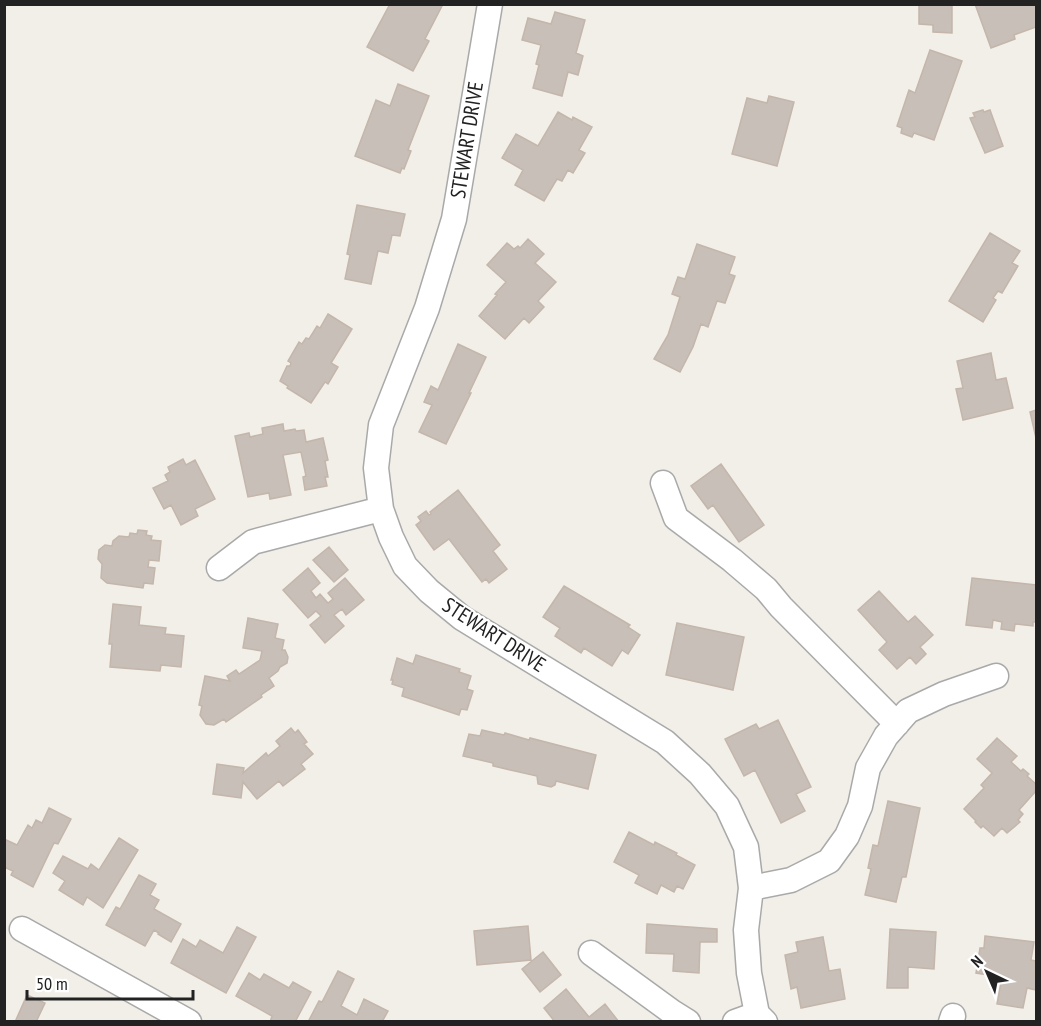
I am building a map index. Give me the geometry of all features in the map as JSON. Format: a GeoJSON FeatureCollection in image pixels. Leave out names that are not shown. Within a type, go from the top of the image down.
{"type":"FeatureCollection","features":[{"type":"Feature","properties":{"kind":"street","name":"STEWART DRIVE"},"geometry":{"type":"LineString","coordinates":[[490,4],[454,219],[428,308],[381,425],[376,468],[381,509],[405,566],[429,591],[462,618],[665,742],[700,774],[728,806],[746,847],[751,888],[746,930],[749,973],[761,1018]]}},
{"type":"Feature","properties":{"kind":"street"},"geometry":{"type":"LineString","coordinates":[[663,483],[676,518],[766,588],[897,724]]}},
{"type":"Feature","properties":{"kind":"street"},"geometry":{"type":"LineString","coordinates":[[219,568],[253,542],[381,509]]}},
{"type":"Feature","properties":{"kind":"street"},"geometry":{"type":"LineString","coordinates":[[751,888],[792,880],[829,861],[847,836],[860,806],[868,768],[886,736],[908,711],[944,694],[996,676]]}},
{"type":"Feature","properties":{"kind":"street"},"geometry":{"type":"LineString","coordinates":[[22,929],[189,1022]]}},
{"type":"Feature","properties":{"kind":"street"},"geometry":{"type":"LineString","coordinates":[[591,953],[688,1022]]}},
{"type":"Feature","properties":{"kind":"street"},"geometry":{"type":"LineString","coordinates":[[735,1022],[761,1018]]}},
{"type":"Feature","properties":{"kind":"building"},"geometry":{"type":"Polygon","coordinates":[[[390,4],[439,4],[442,6],[425,39],[429,41],[413,71],[367,47],[390,4]]]}},
{"type":"Feature","properties":{"kind":"building"},"geometry":{"type":"Polygon","coordinates":[[[919,4],[952,4],[952,33],[933,32],[933,25],[919,24],[919,4]]]}},
{"type":"Feature","properties":{"kind":"building"},"geometry":{"type":"Polygon","coordinates":[[[975,4],[1036,4],[1036,27],[1014,35],[1015,39],[991,48],[975,4]]]}},
{"type":"Feature","properties":{"kind":"building"},"geometry":{"type":"Polygon","coordinates":[[[555,12],[585,20],[576,53],[583,56],[578,75],[568,72],[562,96],[533,88],[541,45],[522,40],[528,18],[551,24],[555,12]]]}},
{"type":"Feature","properties":{"kind":"building"},"geometry":{"type":"Polygon","coordinates":[[[930,50],[962,61],[934,140],[914,133],[912,137],[901,133],[902,128],[897,126],[909,90],[915,93],[930,50]]]}},
{"type":"Feature","properties":{"kind":"building"},"geometry":{"type":"Polygon","coordinates":[[[398,84],[429,96],[408,150],[411,151],[400,173],[355,156],[376,100],[390,106],[398,84]]]}},
{"type":"Feature","properties":{"kind":"building"},"geometry":{"type":"Polygon","coordinates":[[[769,96],[794,102],[777,166],[732,154],[747,98],[767,103],[769,96]]]}},
{"type":"Feature","properties":{"kind":"building"},"geometry":{"type":"Polygon","coordinates":[[[983,110],[984,112],[990,110],[1003,146],[985,153],[970,118],[975,117],[973,113],[983,110]]]}},
{"type":"Feature","properties":{"kind":"building"},"geometry":{"type":"Polygon","coordinates":[[[558,112],[592,127],[579,150],[585,153],[573,173],[568,170],[562,181],[557,179],[544,201],[515,185],[523,170],[502,158],[516,134],[538,146],[558,112]]]}},
{"type":"Feature","properties":{"kind":"building"},"geometry":{"type":"Polygon","coordinates":[[[357,205],[405,214],[400,236],[392,235],[388,253],[378,251],[371,284],[345,279],[350,255],[347,254],[357,205]]]}},
{"type":"Feature","properties":{"kind":"building"},"geometry":{"type":"Polygon","coordinates":[[[990,233],[1020,251],[1012,263],[1018,266],[1002,293],[998,291],[993,298],[996,300],[983,322],[949,301],[990,233]]]}},
{"type":"Feature","properties":{"kind":"building"},"geometry":{"type":"Polygon","coordinates":[[[528,239],[544,254],[535,263],[556,282],[538,301],[544,307],[529,323],[524,318],[505,339],[479,316],[506,282],[487,265],[507,243],[514,249],[518,246],[520,248],[528,239]]]}},
{"type":"Feature","properties":{"kind":"building"},"geometry":{"type":"Polygon","coordinates":[[[697,244],[735,257],[729,274],[735,276],[725,303],[717,301],[708,327],[701,324],[693,347],[680,372],[654,359],[668,335],[680,297],[672,294],[678,277],[685,279],[697,244]]]}},
{"type":"Feature","properties":{"kind":"building"},"geometry":{"type":"Polygon","coordinates":[[[328,314],[352,329],[331,363],[338,367],[328,384],[325,382],[311,403],[280,381],[287,366],[290,366],[291,363],[288,361],[299,342],[302,344],[306,338],[309,339],[317,326],[320,328],[328,314]]]}},
{"type":"Feature","properties":{"kind":"building"},"geometry":{"type":"Polygon","coordinates":[[[458,344],[486,357],[446,444],[419,432],[432,405],[424,402],[431,386],[438,390],[458,344]]]}},
{"type":"Feature","properties":{"kind":"building"},"geometry":{"type":"Polygon","coordinates":[[[991,353],[996,380],[1006,378],[1013,408],[963,420],[956,389],[963,388],[957,361],[991,353]]]}},
{"type":"Feature","properties":{"kind":"building"},"geometry":{"type":"Polygon","coordinates":[[[1036,410],[1036,438],[1030,412],[1036,410]]]}},
{"type":"Feature","properties":{"kind":"building"},"geometry":{"type":"Polygon","coordinates":[[[283,424],[284,431],[304,430],[306,442],[323,438],[328,460],[325,461],[327,486],[305,490],[303,477],[306,476],[301,452],[283,455],[291,495],[270,499],[269,493],[248,497],[235,436],[249,433],[250,437],[263,434],[262,428],[283,424]]]}},
{"type":"Feature","properties":{"kind":"building"},"geometry":{"type":"Polygon","coordinates":[[[183,459],[186,465],[195,460],[215,499],[195,509],[198,516],[181,525],[171,505],[164,509],[153,488],[168,481],[165,475],[170,472],[168,467],[183,459]]]}},
{"type":"Feature","properties":{"kind":"building"},"geometry":{"type":"Polygon","coordinates":[[[721,464],[764,525],[739,542],[713,505],[708,509],[691,486],[721,464]]]}},
{"type":"Feature","properties":{"kind":"building"},"geometry":{"type":"Polygon","coordinates":[[[458,490],[500,545],[493,551],[507,569],[489,583],[486,579],[482,582],[449,539],[434,550],[416,525],[421,521],[418,517],[426,511],[429,515],[431,514],[430,512],[458,490]]]}},
{"type":"Feature","properties":{"kind":"building"},"geometry":{"type":"Polygon","coordinates":[[[138,530],[147,531],[146,535],[152,536],[151,540],[161,541],[159,561],[149,560],[148,567],[155,568],[153,584],[144,583],[143,588],[107,583],[101,578],[102,564],[98,559],[99,550],[105,545],[112,546],[113,541],[119,536],[129,537],[130,533],[137,534],[138,530]]]}},
{"type":"Feature","properties":{"kind":"building"},"geometry":{"type":"Polygon","coordinates":[[[329,547],[348,570],[334,582],[313,560],[329,547]]]}},
{"type":"Feature","properties":{"kind":"building"},"geometry":{"type":"Polygon","coordinates":[[[308,568],[320,583],[311,591],[316,598],[320,594],[328,603],[333,599],[328,593],[345,578],[364,600],[346,615],[342,609],[334,615],[344,626],[325,643],[310,625],[321,616],[316,611],[308,618],[283,590],[308,568]]]}},
{"type":"Feature","properties":{"kind":"building"},"geometry":{"type":"Polygon","coordinates":[[[972,578],[1036,585],[1036,622],[1033,622],[1033,626],[1015,624],[1014,631],[1001,629],[1002,622],[993,620],[992,628],[966,625],[972,578]]]}},
{"type":"Feature","properties":{"kind":"building"},"geometry":{"type":"Polygon","coordinates":[[[564,586],[630,625],[628,627],[640,635],[628,654],[622,650],[612,666],[584,648],[581,653],[555,636],[560,628],[543,617],[564,586]]]}},
{"type":"Feature","properties":{"kind":"building"},"geometry":{"type":"Polygon","coordinates":[[[879,591],[908,622],[915,616],[933,635],[920,647],[926,654],[916,664],[910,657],[897,669],[879,650],[887,642],[858,610],[879,591]]]}},
{"type":"Feature","properties":{"kind":"building"},"geometry":{"type":"Polygon","coordinates":[[[113,604],[141,607],[139,625],[166,628],[165,634],[184,636],[181,667],[161,665],[160,671],[110,667],[112,644],[109,644],[113,604]]]}},
{"type":"Feature","properties":{"kind":"building"},"geometry":{"type":"Polygon","coordinates":[[[248,618],[278,624],[275,638],[284,640],[282,650],[285,650],[288,657],[287,663],[269,678],[274,686],[261,695],[262,697],[226,722],[224,719],[214,725],[206,724],[200,715],[202,706],[199,705],[205,676],[230,681],[227,676],[236,670],[239,674],[260,660],[262,651],[243,648],[248,618]]]}},
{"type":"Feature","properties":{"kind":"building"},"geometry":{"type":"Polygon","coordinates":[[[677,623],[744,637],[733,690],[666,675],[677,623]]]}},
{"type":"Feature","properties":{"kind":"building"},"geometry":{"type":"Polygon","coordinates":[[[416,655],[460,669],[459,672],[471,676],[467,689],[473,691],[467,710],[461,709],[459,715],[402,696],[404,688],[392,684],[393,680],[391,680],[397,658],[413,664],[416,655]]]}},
{"type":"Feature","properties":{"kind":"building"},"geometry":{"type":"Polygon","coordinates":[[[778,720],[811,787],[796,794],[805,811],[781,823],[755,770],[744,776],[725,739],[756,724],[759,729],[778,720]]]}},
{"type":"Feature","properties":{"kind":"building"},"geometry":{"type":"Polygon","coordinates":[[[291,728],[295,733],[298,730],[307,742],[304,744],[313,754],[301,764],[305,769],[283,786],[279,781],[257,799],[243,782],[241,798],[213,794],[217,764],[244,768],[243,773],[266,753],[268,756],[280,746],[276,741],[291,728]]]}},
{"type":"Feature","properties":{"kind":"building"},"geometry":{"type":"Polygon","coordinates":[[[482,730],[504,735],[505,733],[529,740],[530,738],[596,755],[588,789],[556,781],[551,787],[538,784],[537,776],[493,766],[493,763],[463,756],[469,734],[480,736],[482,730]]]}},
{"type":"Feature","properties":{"kind":"building"},"geometry":{"type":"Polygon","coordinates":[[[997,738],[1017,756],[1011,762],[1021,771],[1023,769],[1029,774],[1027,776],[1036,784],[1036,791],[1019,810],[1023,814],[1018,820],[1020,822],[1007,833],[1002,828],[994,836],[983,826],[981,828],[964,809],[984,788],[981,785],[992,773],[977,759],[997,738]]]}},
{"type":"Feature","properties":{"kind":"building"},"geometry":{"type":"Polygon","coordinates":[[[888,801],[920,808],[906,877],[902,877],[896,902],[865,895],[871,869],[868,868],[873,845],[878,846],[888,801]]]}},
{"type":"Feature","properties":{"kind":"building"},"geometry":{"type":"Polygon","coordinates":[[[49,808],[71,819],[58,844],[54,843],[33,887],[11,875],[13,871],[4,867],[4,839],[17,845],[28,825],[32,828],[36,820],[42,823],[49,808]]]}},
{"type":"Feature","properties":{"kind":"building"},"geometry":{"type":"Polygon","coordinates":[[[629,832],[654,845],[655,842],[677,853],[676,855],[695,865],[683,889],[677,886],[674,892],[661,885],[657,894],[635,883],[639,875],[614,862],[629,832]]]}},
{"type":"Feature","properties":{"kind":"building"},"geometry":{"type":"Polygon","coordinates":[[[119,838],[138,850],[103,908],[87,897],[83,905],[59,890],[65,881],[53,873],[63,856],[88,869],[91,864],[99,870],[119,838]]]}},
{"type":"Feature","properties":{"kind":"building"},"geometry":{"type":"Polygon","coordinates":[[[139,875],[156,884],[150,895],[159,900],[154,909],[181,924],[171,942],[154,930],[145,946],[106,925],[116,907],[120,909],[139,875]]]}},
{"type":"Feature","properties":{"kind":"building"},"geometry":{"type":"Polygon","coordinates":[[[647,924],[717,929],[717,942],[700,942],[699,973],[673,971],[674,954],[646,953],[647,924]]]}},
{"type":"Feature","properties":{"kind":"building"},"geometry":{"type":"Polygon","coordinates":[[[528,926],[531,960],[477,965],[474,931],[528,926]]]}},
{"type":"Feature","properties":{"kind":"building"},"geometry":{"type":"Polygon","coordinates":[[[237,927],[256,937],[226,993],[171,963],[183,939],[196,947],[200,940],[223,953],[237,927]]]}},
{"type":"Feature","properties":{"kind":"building"},"geometry":{"type":"Polygon","coordinates":[[[890,929],[936,932],[934,969],[908,967],[908,988],[887,988],[890,929]]]}},
{"type":"Feature","properties":{"kind":"building"},"geometry":{"type":"Polygon","coordinates":[[[985,936],[1034,942],[1031,960],[1036,961],[1036,990],[1027,988],[1023,1008],[997,1004],[1002,977],[976,973],[980,948],[984,948],[985,936]]]}},
{"type":"Feature","properties":{"kind":"building"},"geometry":{"type":"Polygon","coordinates":[[[823,937],[829,971],[840,969],[845,999],[801,1008],[797,987],[791,989],[785,955],[798,952],[796,942],[823,937]]]}},
{"type":"Feature","properties":{"kind":"building"},"geometry":{"type":"Polygon","coordinates":[[[543,952],[561,975],[540,992],[522,969],[543,952]]]}},
{"type":"Feature","properties":{"kind":"building"},"geometry":{"type":"Polygon","coordinates":[[[338,971],[354,979],[341,1006],[357,1015],[364,999],[388,1011],[382,1022],[308,1022],[319,1001],[322,1002],[338,971]]]}},
{"type":"Feature","properties":{"kind":"building"},"geometry":{"type":"Polygon","coordinates":[[[249,973],[260,980],[264,974],[289,988],[293,982],[311,992],[295,1022],[270,1022],[272,1016],[236,996],[249,973]]]}},
{"type":"Feature","properties":{"kind":"building"},"geometry":{"type":"Polygon","coordinates":[[[566,989],[589,1017],[605,1004],[619,1022],[555,1022],[544,1008],[566,989]]]}},
{"type":"Feature","properties":{"kind":"building"},"geometry":{"type":"Polygon","coordinates":[[[27,995],[45,1003],[36,1022],[15,1022],[27,995]]]}}]}
